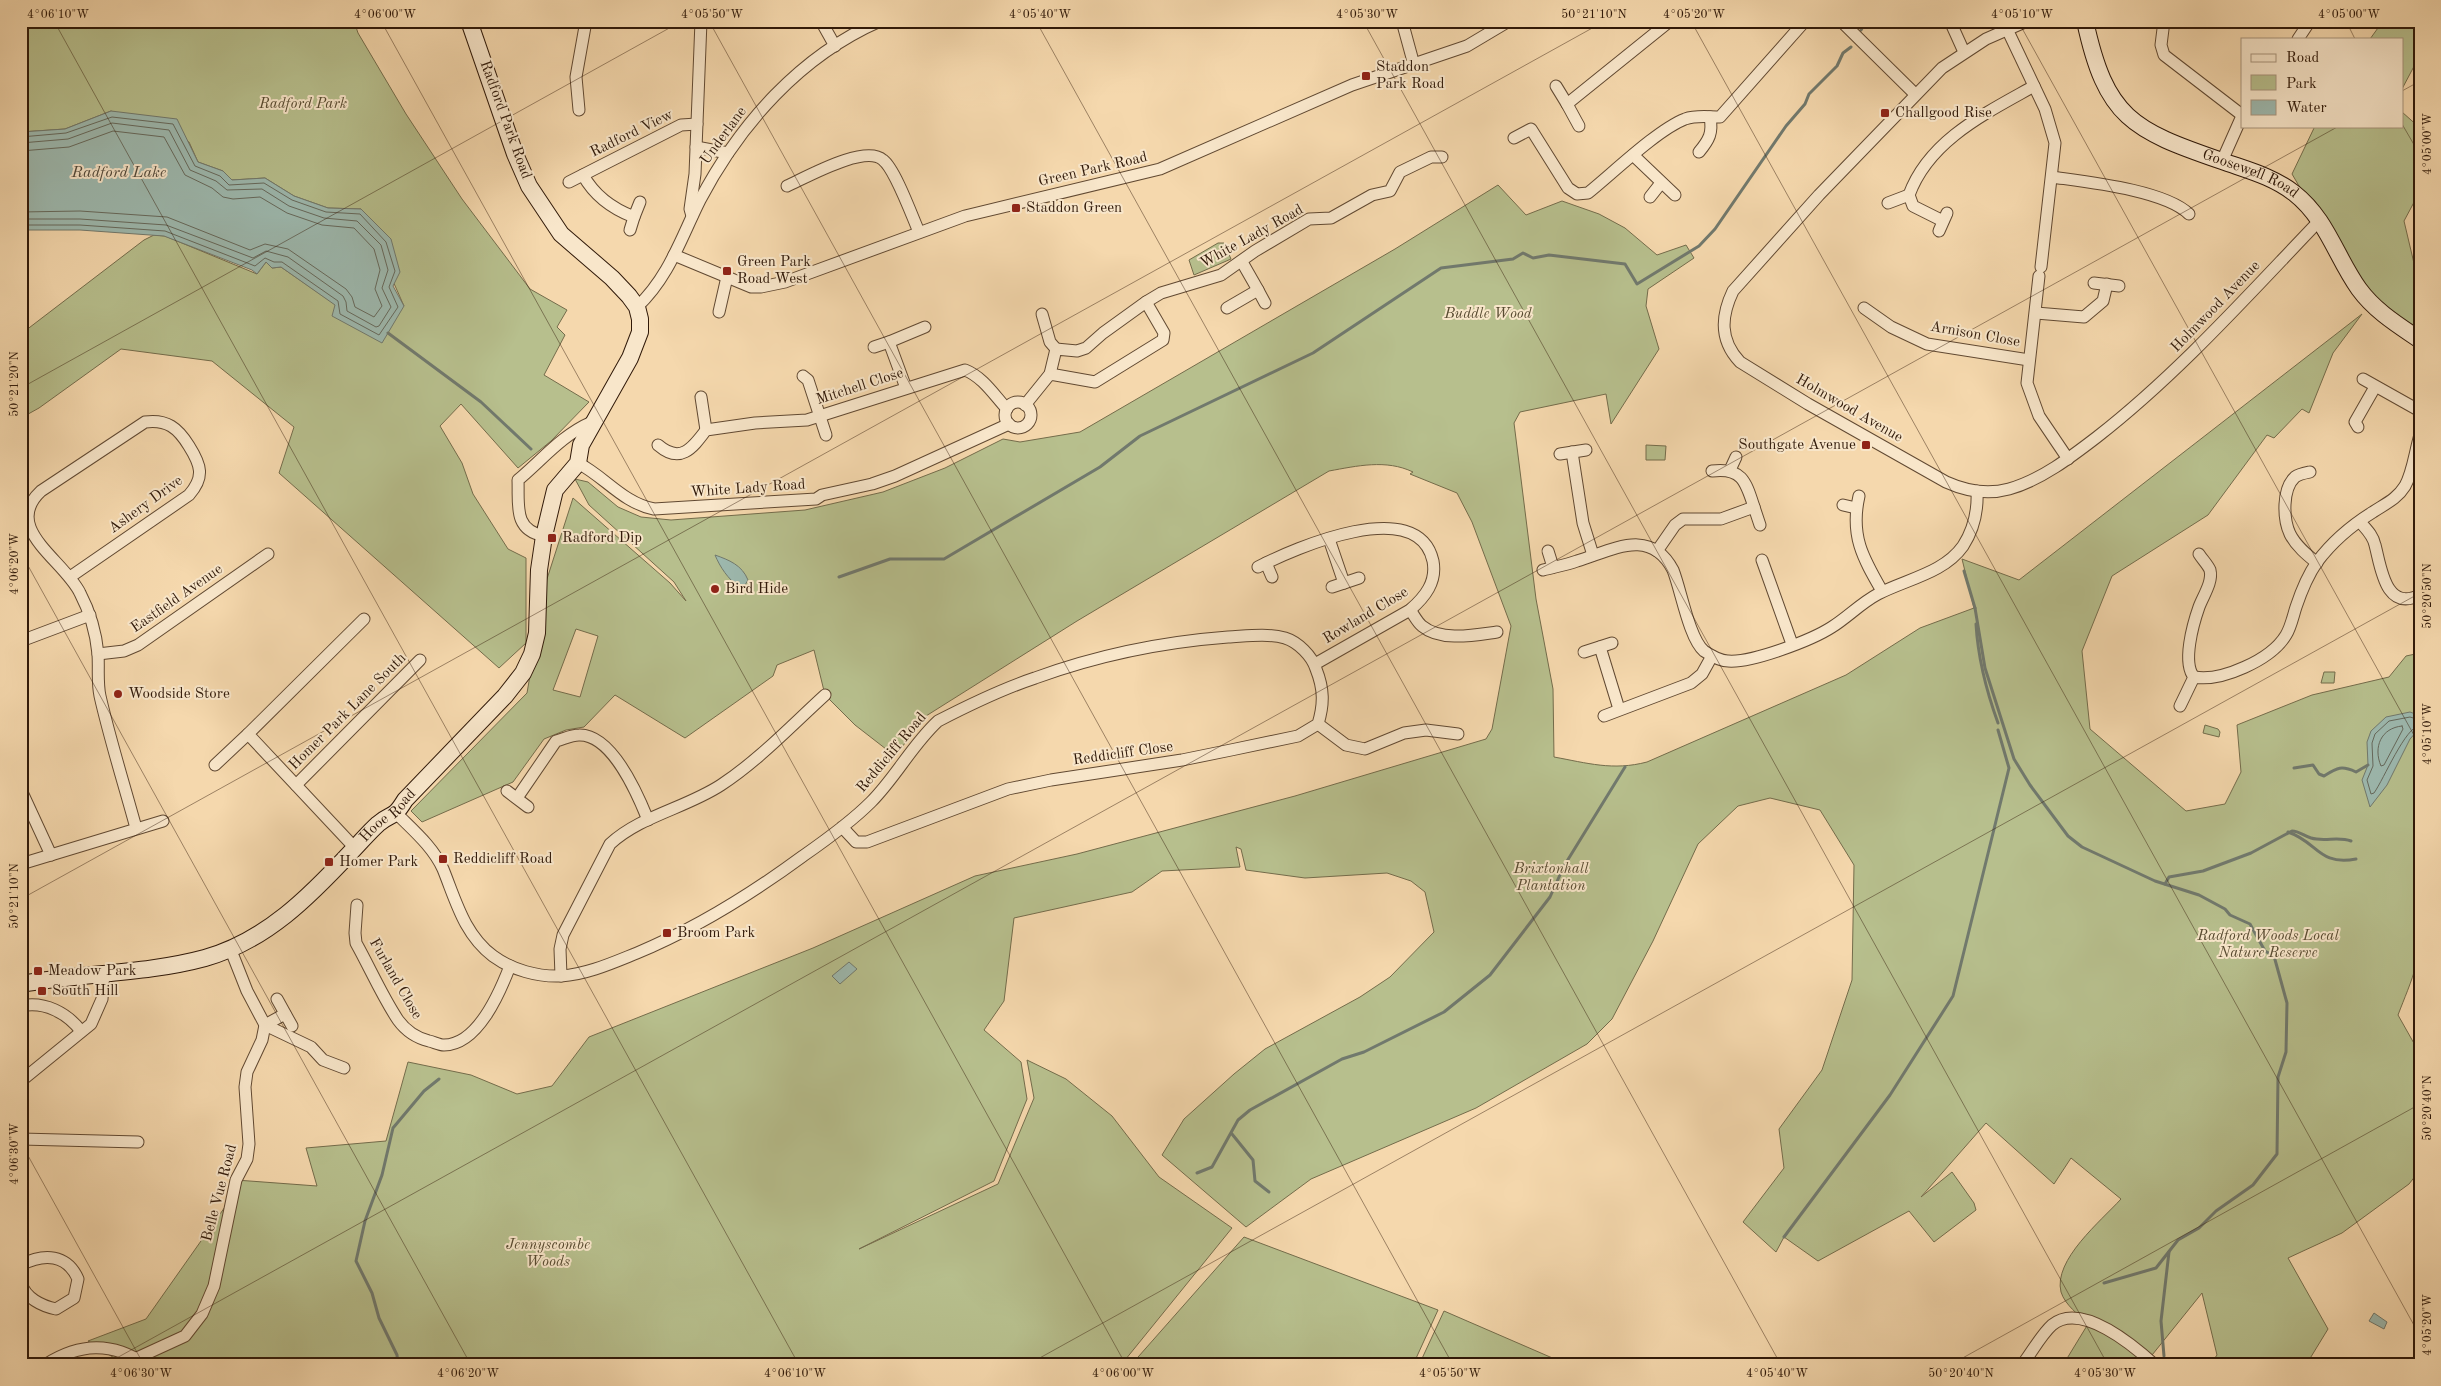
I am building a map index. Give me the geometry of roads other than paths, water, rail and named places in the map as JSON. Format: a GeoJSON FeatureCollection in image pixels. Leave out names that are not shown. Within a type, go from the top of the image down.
{"type":"FeatureCollection","features":[{"type":"Feature","properties":{"kind":"street","name":"Radford Park Road"},"geometry":{"type":"LineString","coordinates":[[469,21],[514,154],[529,186],[561,234],[612,278],[637,307]]}},
{"type":"Feature","properties":{"kind":"street"},"geometry":{"type":"LineString","coordinates":[[580,110],[576,77],[586,21]]}},
{"type":"Feature","properties":{"kind":"street"},"geometry":{"type":"LineString","coordinates":[[692,218],[690,209],[696,147],[701,21]]}},
{"type":"Feature","properties":{"kind":"street"},"geometry":{"type":"LineString","coordinates":[[821,21],[835,46]]}},
{"type":"Feature","properties":{"kind":"street","name":"Underlane"},"geometry":{"type":"LineString","coordinates":[[637,307],[653,292],[674,255],[710,182],[746,128],[792,78],[835,46],[880,21]]}},
{"type":"Feature","properties":{"kind":"street"},"geometry":{"type":"LineString","coordinates":[[1402,21],[1414,65]]}},
{"type":"Feature","properties":{"kind":"street","name":"Green Park Road"},"geometry":{"type":"LineString","coordinates":[[674,255],[751,287],[784,282],[965,216],[1160,169],[1352,85],[1467,46],[1509,21]]}},
{"type":"Feature","properties":{"kind":"street"},"geometry":{"type":"LineString","coordinates":[[1567,104],[1670,21]]}},
{"type":"Feature","properties":{"kind":"street"},"geometry":{"type":"LineString","coordinates":[[1514,138],[1531,129],[1568,188],[1577,194],[1588,193],[1633,155],[1679,122],[1695,117],[1720,117],[1805,21]]}},
{"type":"Feature","properties":{"kind":"street"},"geometry":{"type":"LineString","coordinates":[[1841,21],[1914,94]]}},
{"type":"Feature","properties":{"kind":"street"},"geometry":{"type":"LineString","coordinates":[[1950,21],[1964,52]]}},
{"type":"Feature","properties":{"kind":"street","name":"Holmwood Avenue"},"geometry":{"type":"LineString","coordinates":[[2027,21],[2007,29],[1964,52],[1942,68],[1914,94],[1733,291],[1725,308],[1723,323],[1725,339],[1731,352],[1740,362],[1946,482],[1960,488],[1978,491],[1990,492],[2010,489],[2068,459],[2117,421],[2172,373],[2237,309],[2320,220]]}},
{"type":"Feature","properties":{"kind":"street","name":"Goosewell Road"},"geometry":{"type":"LineString","coordinates":[[2085,21],[2098,73],[2119,110],[2146,131],[2222,161],[2256,172],[2294,193],[2320,220],[2360,290],[2395,324],[2420,340]]}},
{"type":"Feature","properties":{"kind":"street"},"geometry":{"type":"LineString","coordinates":[[2164,21],[2161,45],[2164,55],[2241,114]]}},
{"type":"Feature","properties":{"kind":"street"},"geometry":{"type":"LineString","coordinates":[[2299,38],[2310,21]]}},
{"type":"Feature","properties":{"kind":"street"},"geometry":{"type":"LineString","coordinates":[[2007,29],[2052,128],[2055,154],[2037,252],[2040,271],[2027,383],[2039,416],[2068,459]]}},
{"type":"Feature","properties":{"kind":"street"},"geometry":{"type":"LineString","coordinates":[[1556,86],[1580,126]]}},
{"type":"Feature","properties":{"kind":"street"},"geometry":{"type":"LineString","coordinates":[[1943,222],[1913,206],[1909,196],[1915,179],[1927,164],[1963,128],[1984,113],[2034,86]]}},
{"type":"Feature","properties":{"kind":"street"},"geometry":{"type":"LineString","coordinates":[[1699,152],[1710,138],[1712,128],[1710,117]]}},
{"type":"Feature","properties":{"kind":"street"},"geometry":{"type":"LineString","coordinates":[[2222,161],[2241,117]]}},
{"type":"Feature","properties":{"kind":"street","name":"Radford View"},"geometry":{"type":"LineString","coordinates":[[569,182],[681,125],[696,124]]}},
{"type":"Feature","properties":{"kind":"street"},"geometry":{"type":"LineString","coordinates":[[696,147],[728,154]]}},
{"type":"Feature","properties":{"kind":"street"},"geometry":{"type":"LineString","coordinates":[[787,186],[801,173],[863,154],[874,155],[884,160],[891,171],[919,232]]}},
{"type":"Feature","properties":{"kind":"street"},"geometry":{"type":"LineString","coordinates":[[1633,155],[1675,195]]}},
{"type":"Feature","properties":{"kind":"street","name":"White Lady Road"},"geometry":{"type":"LineString","coordinates":[[1056,349],[1077,351],[1086,348],[1103,332],[1161,293],[1221,275],[1255,251],[1309,219],[1331,218],[1372,195],[1390,190],[1400,172],[1431,157],[1442,157]]}},
{"type":"Feature","properties":{"kind":"street","name":"Radford View"},"geometry":{"type":"LineString","coordinates":[[583,175],[597,194],[620,211],[634,217]]}},
{"type":"Feature","properties":{"kind":"street"},"geometry":{"type":"LineString","coordinates":[[2052,177],[2104,184],[2143,194],[2180,205],[2189,214]]}},
{"type":"Feature","properties":{"kind":"street"},"geometry":{"type":"LineString","coordinates":[[1650,197],[1661,183]]}},
{"type":"Feature","properties":{"kind":"street"},"geometry":{"type":"LineString","coordinates":[[1888,203],[1909,196]]}},
{"type":"Feature","properties":{"kind":"street"},"geometry":{"type":"LineString","coordinates":[[630,230],[640,202]]}},
{"type":"Feature","properties":{"kind":"street"},"geometry":{"type":"LineString","coordinates":[[1242,262],[1265,303]]}},
{"type":"Feature","properties":{"kind":"street"},"geometry":{"type":"LineString","coordinates":[[719,312],[727,277]]}},
{"type":"Feature","properties":{"kind":"street"},"geometry":{"type":"LineString","coordinates":[[2036,313],[2084,317],[2103,301],[2113,285],[2094,282]]}},
{"type":"Feature","properties":{"kind":"street"},"geometry":{"type":"LineString","coordinates":[[1227,308],[1258,290]]}},
{"type":"Feature","properties":{"kind":"street"},"geometry":{"type":"LineString","coordinates":[[1050,374],[1095,382],[1163,340],[1164,333],[1146,302]]}},
{"type":"Feature","properties":{"kind":"street"},"geometry":{"type":"LineString","coordinates":[[578,463],[582,445],[592,422],[630,358],[640,332],[640,319],[637,307]]}},
{"type":"Feature","properties":{"kind":"street","name":"Arnison Close"},"geometry":{"type":"LineString","coordinates":[[1864,308],[1891,327],[1926,344],[2029,360]]}},
{"type":"Feature","properties":{"kind":"street"},"geometry":{"type":"LineString","coordinates":[[1009,424],[1006,416],[1007,410],[1016,403],[1025,404],[1050,374],[1056,349],[1050,342],[1042,314]]}},
{"type":"Feature","properties":{"kind":"street"},"geometry":{"type":"LineString","coordinates":[[874,347],[925,326]]}},
{"type":"Feature","properties":{"kind":"street"},"geometry":{"type":"LineString","coordinates":[[889,342],[906,388]]}},
{"type":"Feature","properties":{"kind":"street","name":"Mitchell Close"},"geometry":{"type":"LineString","coordinates":[[706,430],[755,423],[807,420],[965,370],[985,384],[1007,410]]}},
{"type":"Feature","properties":{"kind":"street"},"geometry":{"type":"LineString","coordinates":[[803,376],[808,380],[826,435]]}},
{"type":"Feature","properties":{"kind":"street"},"geometry":{"type":"LineString","coordinates":[[2363,379],[2420,411]]}},
{"type":"Feature","properties":{"kind":"street"},"geometry":{"type":"LineString","coordinates":[[2358,427],[2354,422],[2375,387]]}},
{"type":"Feature","properties":{"kind":"street"},"geometry":{"type":"LineString","coordinates":[[658,445],[667,453],[675,455],[690,450],[706,430],[701,397]]}},
{"type":"Feature","properties":{"kind":"street","name":"White Lady Road"},"geometry":{"type":"LineString","coordinates":[[578,463],[594,472],[633,502],[654,509],[816,499],[822,495],[872,484],[895,476],[1009,424],[1018,428],[1027,424],[1030,412],[1025,404]]}},
{"type":"Feature","properties":{"kind":"street","name":"Ashery Drive"},"geometry":{"type":"LineString","coordinates":[[70,577],[189,495],[197,486],[200,473],[199,461],[180,432],[169,424],[157,420],[145,422],[41,491],[32,499],[28,508],[29,528],[70,577],[90,615],[98,654],[100,694],[136,828]]}},
{"type":"Feature","properties":{"kind":"street"},"geometry":{"type":"LineString","coordinates":[[544,536],[526,530],[521,524],[518,480],[554,446],[576,429],[592,422]]}},
{"type":"Feature","properties":{"kind":"street"},"geometry":{"type":"LineString","coordinates":[[2199,554],[2210,571],[2208,585],[2198,608],[2187,660],[2190,673],[2194,678],[2214,679],[2236,671],[2271,652],[2281,642],[2287,634],[2299,599],[2317,563],[2340,537],[2374,512],[2385,507],[2405,485],[2419,440]]}},
{"type":"Feature","properties":{"kind":"street"},"geometry":{"type":"LineString","coordinates":[[1560,454],[1586,450]]}},
{"type":"Feature","properties":{"kind":"street"},"geometry":{"type":"LineString","coordinates":[[1572,452],[1586,538],[1593,555]]}},
{"type":"Feature","properties":{"kind":"street"},"geometry":{"type":"LineString","coordinates":[[1730,470],[1736,457]]}},
{"type":"Feature","properties":{"kind":"street","name":"Hooe Road"},"geometry":{"type":"LineString","coordinates":[[21,984],[66,976],[166,966],[207,957],[230,948],[262,932],[294,910],[380,822],[397,814],[405,800],[505,696],[523,673],[532,654],[537,633],[539,570],[544,536],[555,490],[578,463]]}},
{"type":"Feature","properties":{"kind":"street"},"geometry":{"type":"LineString","coordinates":[[1712,471],[1730,470],[1739,474],[1747,485],[1760,525]]}},
{"type":"Feature","properties":{"kind":"street"},"geometry":{"type":"LineString","coordinates":[[2310,472],[2294,478],[2288,489],[2285,501],[2286,522],[2290,534],[2296,543],[2317,563]]}},
{"type":"Feature","properties":{"kind":"street"},"geometry":{"type":"LineString","coordinates":[[1548,552],[1548,569],[1613,547],[1643,546],[1657,551],[1668,560],[1673,570],[1697,643],[1712,656],[1726,661],[1741,661],[1792,644],[1832,627],[1867,599],[1933,570],[1949,560],[1963,546],[1972,529],[1978,491]]}},
{"type":"Feature","properties":{"kind":"street"},"geometry":{"type":"LineString","coordinates":[[1843,505],[1858,502],[1857,538],[1860,551],[1882,592]]}},
{"type":"Feature","properties":{"kind":"street"},"geometry":{"type":"LineString","coordinates":[[1657,551],[1675,525],[1683,519],[1721,519],[1754,507]]}},
{"type":"Feature","properties":{"kind":"street"},"geometry":{"type":"LineString","coordinates":[[2360,522],[2375,543],[2385,584],[2404,599],[2410,600],[2420,595]]}},
{"type":"Feature","properties":{"kind":"street","name":"Rowland Close"},"geometry":{"type":"LineString","coordinates":[[1272,577],[1262,565],[1287,552],[1329,540],[1389,527],[1404,529],[1421,538],[1431,554],[1434,568],[1431,584],[1424,597],[1410,610],[1315,664]]}},
{"type":"Feature","properties":{"kind":"street"},"geometry":{"type":"LineString","coordinates":[[1329,540],[1344,583]]}},
{"type":"Feature","properties":{"kind":"street","name":"Eastfield Avenue"},"geometry":{"type":"LineString","coordinates":[[98,654],[124,651],[138,645],[268,554]]}},
{"type":"Feature","properties":{"kind":"street"},"geometry":{"type":"LineString","coordinates":[[1768,565],[1792,644]]}},
{"type":"Feature","properties":{"kind":"street"},"geometry":{"type":"LineString","coordinates":[[1332,588],[1359,578]]}},
{"type":"Feature","properties":{"kind":"street"},"geometry":{"type":"LineString","coordinates":[[1410,610],[1422,626],[1436,633],[1457,636],[1477,629],[1497,632]]}},
{"type":"Feature","properties":{"kind":"street"},"geometry":{"type":"LineString","coordinates":[[21,641],[90,615]]}},
{"type":"Feature","properties":{"kind":"street"},"geometry":{"type":"LineString","coordinates":[[215,765],[364,619]]}},
{"type":"Feature","properties":{"kind":"street","name":"Reddicliff Road"},"geometry":{"type":"LineString","coordinates":[[397,814],[427,844],[442,868],[458,910],[475,937],[493,955],[510,966],[545,976],[561,976],[604,967],[709,919],[763,885],[842,828],[872,802],[925,732],[938,720],[1035,678],[1105,656],[1159,644],[1261,635],[1286,638],[1306,651],[1315,664]]}},
{"type":"Feature","properties":{"kind":"street"},"geometry":{"type":"LineString","coordinates":[[1584,652],[1612,643]]}},
{"type":"Feature","properties":{"kind":"street"},"geometry":{"type":"LineString","coordinates":[[1600,647],[1619,709]]}},
{"type":"Feature","properties":{"kind":"street"},"geometry":{"type":"LineString","coordinates":[[1604,716],[1691,684],[1702,674],[1712,656]]}},
{"type":"Feature","properties":{"kind":"street","name":"Homer Park Lane South"},"geometry":{"type":"LineString","coordinates":[[296,785],[420,660]]}},
{"type":"Feature","properties":{"kind":"street"},"geometry":{"type":"LineString","coordinates":[[1315,664],[1323,691],[1323,708],[1318,724],[1346,745],[1365,749],[1404,733],[1426,730],[1458,734]]}},
{"type":"Feature","properties":{"kind":"street"},"geometry":{"type":"LineString","coordinates":[[2180,706],[2194,678]]}},
{"type":"Feature","properties":{"kind":"street"},"geometry":{"type":"LineString","coordinates":[[561,976],[560,949],[563,935],[610,844],[621,834],[648,820],[683,806],[720,786],[815,711],[825,695]]}},
{"type":"Feature","properties":{"kind":"street","name":"Reddicliff Close"},"geometry":{"type":"LineString","coordinates":[[842,828],[856,842],[867,842],[1008,790],[1051,780],[1182,760],[1298,736],[1318,724]]}},
{"type":"Feature","properties":{"kind":"street"},"geometry":{"type":"LineString","coordinates":[[248,734],[355,848]]}},
{"type":"Feature","properties":{"kind":"street"},"geometry":{"type":"LineString","coordinates":[[528,807],[512,795],[556,741],[581,735],[593,739],[612,754],[632,781],[648,820]]}},
{"type":"Feature","properties":{"kind":"street"},"geometry":{"type":"LineString","coordinates":[[21,790],[51,855]]}},
{"type":"Feature","properties":{"kind":"street"},"geometry":{"type":"LineString","coordinates":[[21,864],[163,821]]}},
{"type":"Feature","properties":{"kind":"street","name":"Furland Close"},"geometry":{"type":"LineString","coordinates":[[360,913],[356,943],[399,1021],[409,1032],[420,1039],[444,1045],[459,1041],[474,1030],[500,991],[510,966]]}},
{"type":"Feature","properties":{"kind":"street"},"geometry":{"type":"LineString","coordinates":[[230,948],[247,991],[265,1025],[311,1047],[323,1060],[344,1068]]}},
{"type":"Feature","properties":{"kind":"street"},"geometry":{"type":"LineString","coordinates":[[21,1081],[91,1024],[98,1013],[102,999],[104,972]]}},
{"type":"Feature","properties":{"kind":"street"},"geometry":{"type":"LineString","coordinates":[[277,999],[292,1026]]}},
{"type":"Feature","properties":{"kind":"street"},"geometry":{"type":"LineString","coordinates":[[21,1006],[45,1006],[62,1012],[81,1031]]}},
{"type":"Feature","properties":{"kind":"street"},"geometry":{"type":"LineString","coordinates":[[265,1025],[286,1014]]}},
{"type":"Feature","properties":{"kind":"street","name":"Belle Vue Road"},"geometry":{"type":"LineString","coordinates":[[141,1361],[185,1336],[202,1314],[214,1286],[236,1180],[247,1159],[250,1144],[245,1087],[246,1072],[262,1040],[265,1025]]}},
{"type":"Feature","properties":{"kind":"street"},"geometry":{"type":"LineString","coordinates":[[21,1138],[138,1142]]}},
{"type":"Feature","properties":{"kind":"street"},"geometry":{"type":"LineString","coordinates":[[21,1265],[31,1260],[58,1259],[66,1262],[78,1279],[74,1298],[56,1309],[38,1302],[22,1287]]}},
{"type":"Feature","properties":{"kind":"street"},"geometry":{"type":"LineString","coordinates":[[2022,1365],[2053,1325],[2068,1317],[2081,1318],[2105,1329],[2135,1347],[2155,1365]]}},
{"type":"Feature","properties":{"kind":"street"},"geometry":{"type":"LineString","coordinates":[[45,1365],[72,1350],[90,1347],[113,1349],[141,1361]]}},
{"type":"Feature","properties":{"kind":"water","name":"Radford Lake"},"geometry":{"type":"Polygon","coordinates":[[[111,111],[177,119],[198,162],[223,171],[232,180],[265,178],[294,196],[328,208],[361,209],[391,239],[400,272],[393,286],[404,306],[382,343],[332,316],[335,305],[281,267],[272,268],[266,262],[257,274],[252,270],[164,236],[80,230],[21,230],[21,132],[65,129],[111,111]]]}},
{"type":"Feature","properties":{"kind":"water"},"geometry":{"type":"Polygon","coordinates":[[[715,555],[730,561],[742,570],[748,580],[745,585],[739,587],[731,580],[715,555]]]}},
{"type":"Feature","properties":{"kind":"water"},"geometry":{"type":"Polygon","coordinates":[[[2410,712],[2418,715],[2418,730],[2410,739],[2387,785],[2370,807],[2362,780],[2368,765],[2367,742],[2371,731],[2386,717],[2410,712]]]}},
{"type":"Feature","properties":{"kind":"water"},"geometry":{"type":"Polygon","coordinates":[[[849,962],[857,969],[840,984],[832,976],[849,962]]]}},
{"type":"Feature","properties":{"kind":"water"},"geometry":{"type":"Polygon","coordinates":[[[2374,1313],[2387,1322],[2384,1329],[2369,1321],[2374,1313]]]}},
{"type":"Feature","properties":{"kind":"waterway"},"geometry":{"type":"LineString","coordinates":[[1861,30],[1866,21]]}},
{"type":"Feature","properties":{"kind":"waterway"},"geometry":{"type":"LineString","coordinates":[[839,577],[890,559],[944,559],[1100,467],[1140,436],[1313,353],[1441,268],[1513,259],[1523,253],[1533,258],[1549,255],[1625,264],[1637,284],[1699,246],[1715,229],[1786,126],[1805,104],[1809,94],[1837,66],[1843,53],[1851,47]]}},
{"type":"Feature","properties":{"kind":"waterway"},"geometry":{"type":"LineString","coordinates":[[388,333],[481,402],[531,449]]}},
{"type":"Feature","properties":{"kind":"waterway"},"geometry":{"type":"LineString","coordinates":[[1964,571],[1975,608]]}},
{"type":"Feature","properties":{"kind":"waterway"},"geometry":{"type":"LineString","coordinates":[[1975,608],[1985,668],[2014,759],[2030,785],[2068,836],[2082,847],[2155,881],[2199,895],[2225,909],[2230,915],[2250,924],[2265,951],[2274,956],[2287,1003],[2286,1052],[2278,1077],[2277,1154],[2253,1185],[2216,1211],[2199,1228],[2178,1240],[2156,1268],[2104,1283]]}},
{"type":"Feature","properties":{"kind":"waterway"},"geometry":{"type":"LineString","coordinates":[[1976,624],[1983,674],[1998,723]]}},
{"type":"Feature","properties":{"kind":"waterway"},"geometry":{"type":"LineString","coordinates":[[1784,1237],[1890,1095],[1953,996],[2009,768],[1998,730]]}},
{"type":"Feature","properties":{"kind":"waterway"},"geometry":{"type":"LineString","coordinates":[[2294,768],[2313,765],[2319,774],[2324,776],[2339,768],[2356,772],[2368,765]]}},
{"type":"Feature","properties":{"kind":"waterway"},"geometry":{"type":"LineString","coordinates":[[1197,1173],[1212,1167],[1238,1120],[1250,1110],[1342,1059],[1364,1052],[1444,1012],[1490,975],[1550,897],[1564,866],[1625,767]]}},
{"type":"Feature","properties":{"kind":"waterway"},"geometry":{"type":"LineString","coordinates":[[2165,884],[2169,877],[2203,871],[2251,853],[2292,831],[2316,839],[2351,841]]}},
{"type":"Feature","properties":{"kind":"waterway"},"geometry":{"type":"LineString","coordinates":[[2288,832],[2306,841],[2326,856],[2343,860],[2356,859]]}},
{"type":"Feature","properties":{"kind":"waterway"},"geometry":{"type":"LineString","coordinates":[[398,1365],[397,1355],[379,1318],[372,1293],[356,1261],[365,1221],[382,1175],[393,1128],[424,1091],[439,1079]]}},
{"type":"Feature","properties":{"kind":"waterway"},"geometry":{"type":"LineString","coordinates":[[1232,1134],[1253,1160],[1255,1181],[1269,1192]]}},
{"type":"Feature","properties":{"kind":"waterway"},"geometry":{"type":"LineString","coordinates":[[2164,1356],[2161,1321],[2169,1252]]}},
{"type":"Feature","properties":{"kind":"place","name":"Staddon Park Road"},"geometry":{"type":"Point","coordinates":[1366,76]}},
{"type":"Feature","properties":{"kind":"place","name":"Challgood Rise"},"geometry":{"type":"Point","coordinates":[1885,113]}},
{"type":"Feature","properties":{"kind":"place","name":"Staddon Green"},"geometry":{"type":"Point","coordinates":[1016,208]}},
{"type":"Feature","properties":{"kind":"place","name":"Green Park Road West"},"geometry":{"type":"Point","coordinates":[727,271]}},
{"type":"Feature","properties":{"kind":"place","name":"Southgate Avenue"},"geometry":{"type":"Point","coordinates":[1866,445]}},
{"type":"Feature","properties":{"kind":"place","name":"Radford Dip"},"geometry":{"type":"Point","coordinates":[552,538]}},
{"type":"Feature","properties":{"kind":"place","name":"Bird Hide"},"geometry":{"type":"Point","coordinates":[715,589]}},
{"type":"Feature","properties":{"kind":"place","name":"Woodside Store"},"geometry":{"type":"Point","coordinates":[118,694]}},
{"type":"Feature","properties":{"kind":"place","name":"Reddicliff Road"},"geometry":{"type":"Point","coordinates":[443,859]}},
{"type":"Feature","properties":{"kind":"place","name":"Homer Park"},"geometry":{"type":"Point","coordinates":[329,862]}},
{"type":"Feature","properties":{"kind":"place","name":"Broom Park"},"geometry":{"type":"Point","coordinates":[667,933]}},
{"type":"Feature","properties":{"kind":"place","name":"Meadow Park"},"geometry":{"type":"Point","coordinates":[38,971]}},
{"type":"Feature","properties":{"kind":"place","name":"South Hill"},"geometry":{"type":"Point","coordinates":[42,991]}},
{"type":"Feature","properties":{"kind":"park label","name":"Radford Park"},"geometry":{"type":"Point","coordinates":[303,104]}},
{"type":"Feature","properties":{"kind":"park label","name":"Buddle Wood"},"geometry":{"type":"Point","coordinates":[1488,314]}},
{"type":"Feature","properties":{"kind":"park label","name":"Brixtonhall Plantation"},"geometry":{"type":"Point","coordinates":[1551,878]}},
{"type":"Feature","properties":{"kind":"park label","name":"Radford Woods Local Nature Reserve"},"geometry":{"type":"Point","coordinates":[2268,944]}},
{"type":"Feature","properties":{"kind":"park label","name":"Jennyscombe Woods"},"geometry":{"type":"Point","coordinates":[548,1254]}}]}
